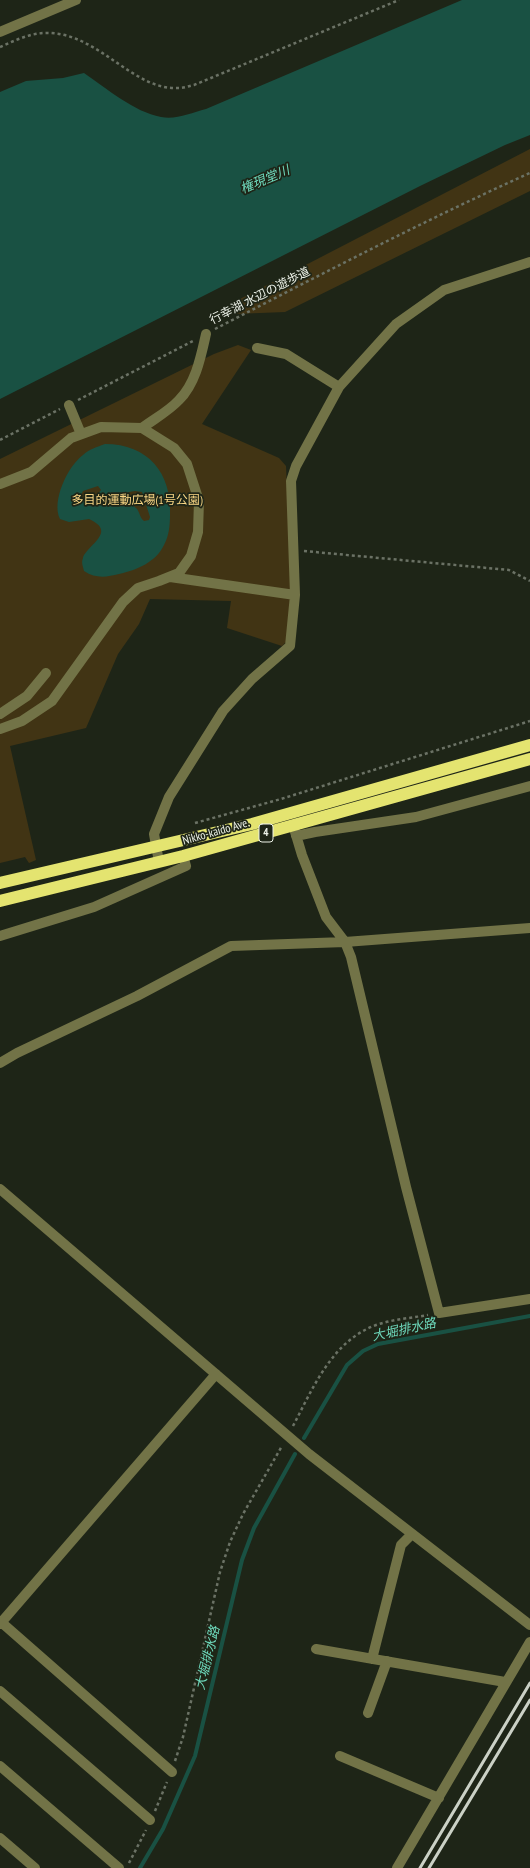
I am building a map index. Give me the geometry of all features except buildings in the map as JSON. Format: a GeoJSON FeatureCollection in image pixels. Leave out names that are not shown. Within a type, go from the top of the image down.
{"type":"FeatureCollection","features":[{"type":"Feature","properties":{"kind":"highway","name":"Nikko-kaido Ave."},"geometry":{"type":"LineString","coordinates":[[0,883],[252,824],[530,745]]}},
{"type":"Feature","properties":{"kind":"highway","name":"Nikko-kaido Ave."},"geometry":{"type":"LineString","coordinates":[[0,901],[182,856],[294,831],[530,759]]}},
{"type":"Feature","properties":{"kind":"street"},"geometry":{"type":"LineString","coordinates":[[0,32],[76,0]]}},
{"type":"Feature","properties":{"kind":"street"},"geometry":{"type":"LineString","coordinates":[[159,862],[154,834],[169,797],[223,711],[252,679],[290,646],[295,595],[291,481],[296,466],[339,387],[396,324],[444,290],[530,262]]}},
{"type":"Feature","properties":{"kind":"street"},"geometry":{"type":"LineString","coordinates":[[142,428],[179,400],[183,395],[200,362],[206,334]]}},
{"type":"Feature","properties":{"kind":"street"},"geometry":{"type":"LineString","coordinates":[[257,348],[286,354],[339,387]]}},
{"type":"Feature","properties":{"kind":"street"},"geometry":{"type":"LineString","coordinates":[[68,405],[81,434]]}},
{"type":"Feature","properties":{"kind":"street"},"geometry":{"type":"LineString","coordinates":[[0,484],[31,472],[71,438],[81,434],[101,427],[142,428],[174,448],[187,464],[198,501],[198,532],[191,556],[179,573],[138,588],[123,602],[52,700],[22,721],[0,728]]}},
{"type":"Feature","properties":{"kind":"street"},"geometry":{"type":"LineString","coordinates":[[169,577],[295,595]]}},
{"type":"Feature","properties":{"kind":"street"},"geometry":{"type":"LineString","coordinates":[[0,714],[27,696],[46,673]]}},
{"type":"Feature","properties":{"kind":"street"},"geometry":{"type":"LineString","coordinates":[[530,786],[416,817],[315,832],[294,831],[326,917],[345,942],[351,957],[438,1313],[530,1299]]}},
{"type":"Feature","properties":{"kind":"street"},"geometry":{"type":"LineString","coordinates":[[0,936],[94,907],[186,866],[182,856]]}},
{"type":"Feature","properties":{"kind":"street"},"geometry":{"type":"LineString","coordinates":[[0,1063],[17,1053],[137,996],[232,946],[345,942],[530,928]]}},
{"type":"Feature","properties":{"kind":"street"},"geometry":{"type":"LineString","coordinates":[[0,1189],[309,1454],[530,1625]]}},
{"type":"Feature","properties":{"kind":"street"},"geometry":{"type":"LineString","coordinates":[[172,1772],[0,1623],[216,1374]]}},
{"type":"Feature","properties":{"kind":"street"},"geometry":{"type":"LineString","coordinates":[[372,1659],[401,1545],[412,1534]]}},
{"type":"Feature","properties":{"kind":"street"},"geometry":{"type":"LineString","coordinates":[[398,1868],[492,1709],[505,1682],[530,1642]]}},
{"type":"Feature","properties":{"kind":"street"},"geometry":{"type":"LineString","coordinates":[[316,1649],[505,1682]]}},
{"type":"Feature","properties":{"kind":"street"},"geometry":{"type":"LineString","coordinates":[[368,1713],[387,1661]]}},
{"type":"Feature","properties":{"kind":"street"},"geometry":{"type":"LineString","coordinates":[[0,1691],[150,1820]]}},
{"type":"Feature","properties":{"kind":"street"},"geometry":{"type":"LineString","coordinates":[[340,1756],[439,1798]]}},
{"type":"Feature","properties":{"kind":"street"},"geometry":{"type":"LineString","coordinates":[[0,1766],[119,1868]]}},
{"type":"Feature","properties":{"kind":"street"},"geometry":{"type":"LineString","coordinates":[[0,1838],[35,1868]]}},
{"type":"Feature","properties":{"kind":"path"},"geometry":{"type":"LineString","coordinates":[[0,47],[28,36],[48,33],[62,34],[75,38],[102,52],[144,80],[154,84],[179,88],[194,85],[399,0]]}},
{"type":"Feature","properties":{"kind":"path","name":"行幸湖 水辺の遊歩道"},"geometry":{"type":"LineString","coordinates":[[0,440],[370,250],[464,203],[530,173]]}},
{"type":"Feature","properties":{"kind":"path"},"geometry":{"type":"LineString","coordinates":[[294,550],[509,570],[530,581]]}},
{"type":"Feature","properties":{"kind":"path"},"geometry":{"type":"LineString","coordinates":[[191,824],[281,799],[530,721]]}},
{"type":"Feature","properties":{"kind":"path"},"geometry":{"type":"LineString","coordinates":[[125,1868],[150,1820],[172,1772],[183,1737],[220,1572],[230,1542],[243,1514],[291,1439],[319,1376],[331,1358],[346,1343],[361,1332],[380,1324],[438,1313]]}},
{"type":"Feature","properties":{"kind":"green space"},"geometry":{"type":"Polygon","coordinates":[[[530,149],[530,191],[285,312],[209,315],[530,149]]]}},
{"type":"Feature","properties":{"kind":"green space","name":"多目的運動広場(1号公園)"},"geometry":{"type":"Polygon","coordinates":[[[238,345],[251,350],[202,424],[279,458],[286,466],[291,587],[287,641],[282,646],[227,628],[231,601],[150,599],[139,624],[118,654],[86,728],[10,746],[36,860],[29,863],[25,857],[0,863],[0,459],[214,354],[238,345]]]}},
{"type":"Feature","properties":{"kind":"water","name":"権現堂川"},"geometry":{"type":"Polygon","coordinates":[[[462,0],[530,0],[530,135],[505,145],[420,186],[0,399],[0,92],[26,81],[63,78],[84,73],[121,99],[141,110],[161,117],[178,117],[206,109],[462,0]]]}},
{"type":"Feature","properties":{"kind":"water"},"geometry":{"type":"Polygon","coordinates":[[[105,444],[120,445],[134,449],[145,455],[154,464],[162,474],[167,486],[170,500],[170,515],[167,538],[161,551],[151,561],[139,568],[102,577],[88,574],[84,571],[82,563],[86,553],[101,534],[101,529],[97,524],[89,519],[69,522],[60,519],[58,503],[62,484],[77,460],[90,450],[105,444]],[[98,486],[83,491],[81,495],[83,500],[86,501],[96,496],[101,490],[98,486]],[[129,492],[125,497],[129,503],[137,509],[144,521],[149,520],[150,517],[142,492],[129,492]]]}},
{"type":"Feature","properties":{"kind":"waterway","name":"大堀排水路"},"geometry":{"type":"LineString","coordinates":[[304,1438],[347,1365],[363,1351],[378,1344],[530,1316]]}},
{"type":"Feature","properties":{"kind":"waterway","name":"大堀排水路"},"geometry":{"type":"LineString","coordinates":[[140,1868],[163,1829],[195,1756],[242,1560],[254,1528],[295,1454]]}},
{"type":"Feature","properties":{"kind":"railway"},"geometry":{"type":"LineString","coordinates":[[420,1868],[530,1683]]}},
{"type":"Feature","properties":{"kind":"railway"},"geometry":{"type":"LineString","coordinates":[[429,1868],[530,1700]]}}]}
